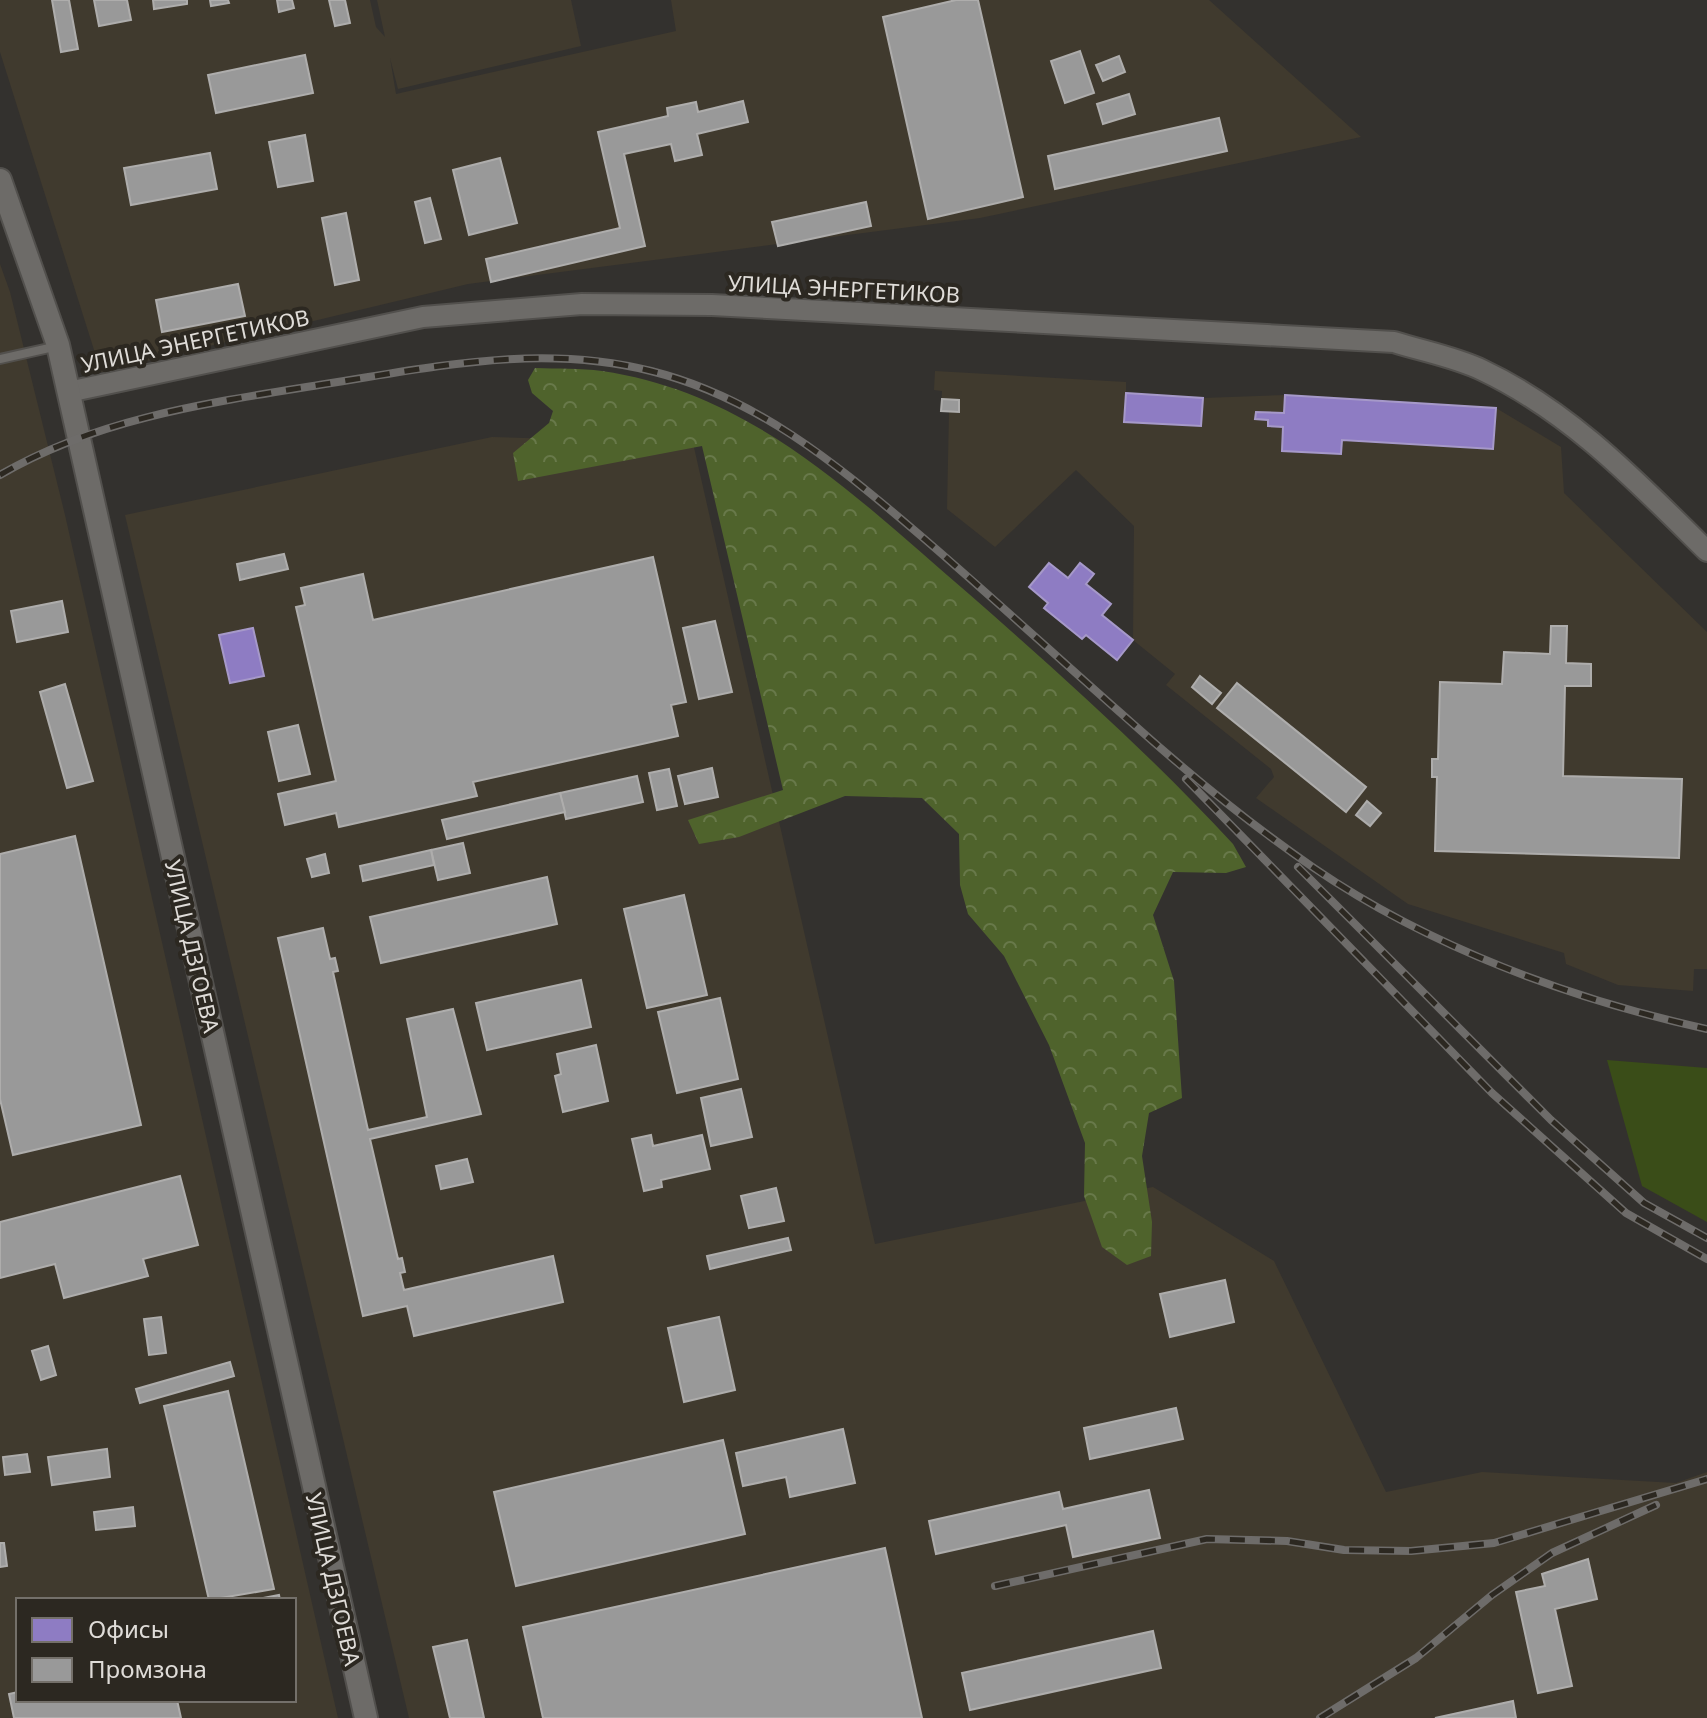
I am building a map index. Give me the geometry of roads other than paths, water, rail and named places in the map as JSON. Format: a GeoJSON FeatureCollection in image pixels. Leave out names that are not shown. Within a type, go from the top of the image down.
{"type":"FeatureCollection","features":[{"type":"Feature","properties":{"kind":"main road","name":"УЛИЦА ДЗГОЕВА"},"geometry":{"type":"LineString","coordinates":[[0,180],[58,345],[366,1718]]}},
{"type":"Feature","properties":{"kind":"street","name":"УЛИЦА ЭНЕРГЕТИКОВ"},"geometry":{"type":"LineString","coordinates":[[68,392],[423,317],[582,304],[712,305],[1394,342],[1479,368],[1541,401],[1598,445],[1707,551]]}},
{"type":"Feature","properties":{"kind":"lane"},"geometry":{"type":"LineString","coordinates":[[0,359],[58,345]]}},
{"type":"Feature","properties":{"kind":"railway"},"geometry":{"type":"LineString","coordinates":[[0,475],[77,439],[158,414],[447,365],[529,358],[569,359],[651,371],[689,383],[759,415],[854,480],[1198,780],[1314,868],[1405,922],[1503,967],[1604,1002],[1707,1029]]}},
{"type":"Feature","properties":{"kind":"railway"},"geometry":{"type":"LineString","coordinates":[[1186,779],[1492,1093],[1626,1213],[1707,1259]]}},
{"type":"Feature","properties":{"kind":"railway"},"geometry":{"type":"LineString","coordinates":[[1298,867],[1551,1120],[1644,1203],[1707,1238]]}},
{"type":"Feature","properties":{"kind":"railway"},"geometry":{"type":"LineString","coordinates":[[995,1586],[1207,1539],[1287,1541],[1344,1550],[1411,1551],[1494,1543],[1707,1479]]}},
{"type":"Feature","properties":{"kind":"railway"},"geometry":{"type":"LineString","coordinates":[[1320,1718],[1416,1658],[1492,1595],[1552,1553],[1656,1505]]}}]}
